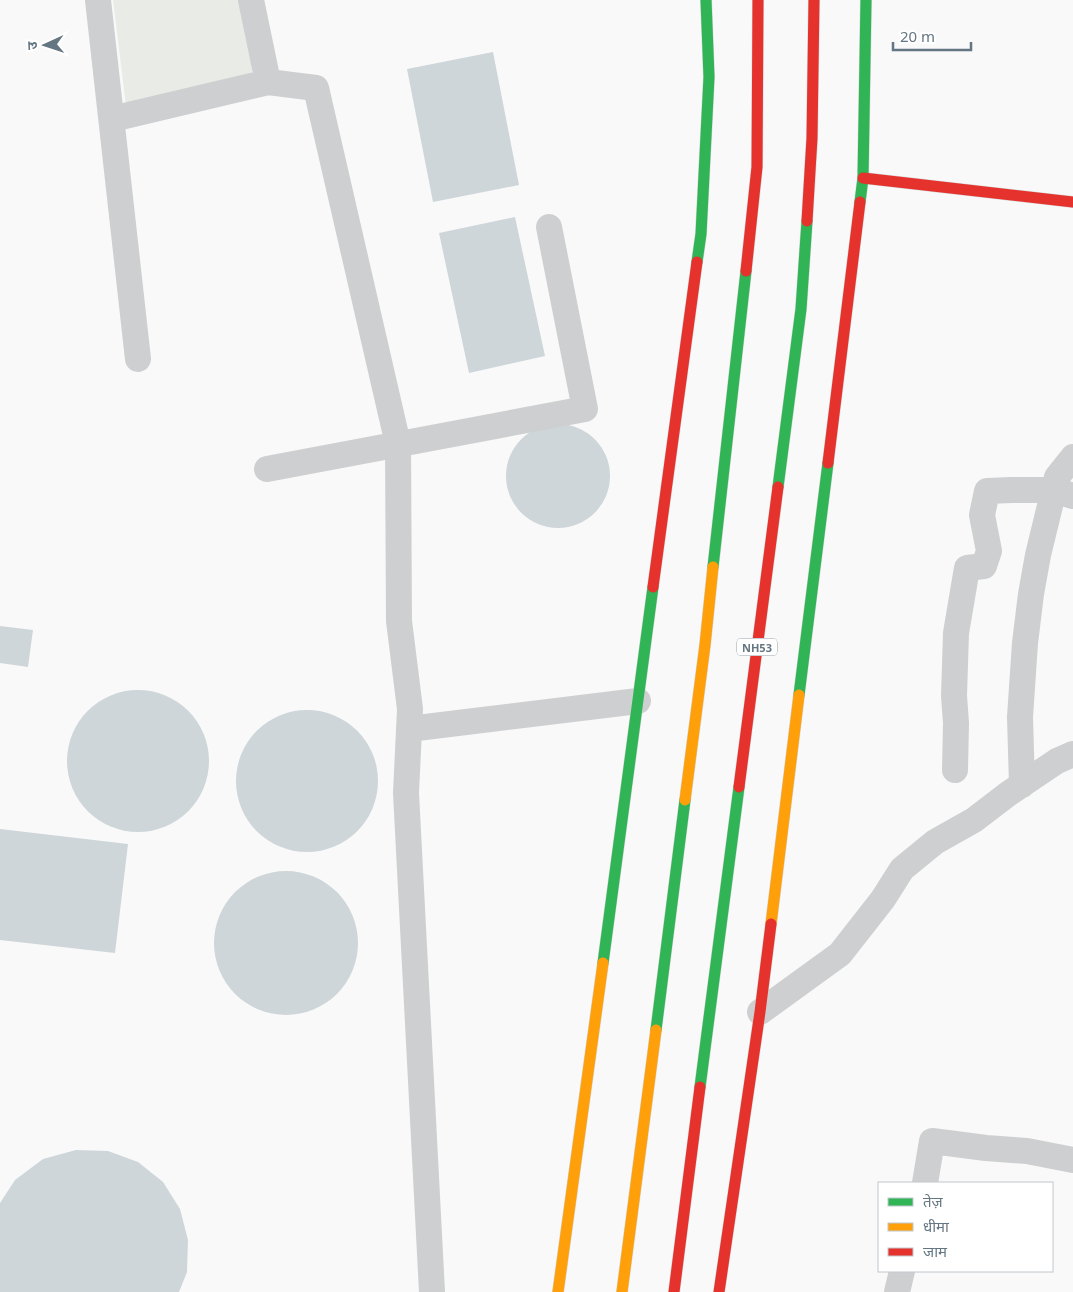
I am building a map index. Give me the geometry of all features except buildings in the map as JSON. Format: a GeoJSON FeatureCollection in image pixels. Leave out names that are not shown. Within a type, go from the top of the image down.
{"type":"FeatureCollection","features":[{"type":"Feature","properties":{"kind":"main road"},"geometry":{"type":"LineString","coordinates":[[558,1292],[701,234],[708,77],[706,0]]}},
{"type":"Feature","properties":{"kind":"main road"},"geometry":{"type":"LineString","coordinates":[[622,1292],[705,645],[756,177],[758,0]]}},
{"type":"Feature","properties":{"kind":"main road","name":"NH53"},"geometry":{"type":"LineString","coordinates":[[674,1292],[801,309],[812,138],[814,0]]}},
{"type":"Feature","properties":{"kind":"main road"},"geometry":{"type":"LineString","coordinates":[[719,1292],[760,1012],[863,178],[866,0]]}},
{"type":"Feature","properties":{"kind":"main road"},"geometry":{"type":"LineString","coordinates":[[863,178],[1073,202]]}},
{"type":"Feature","properties":{"kind":"street"},"geometry":{"type":"LineString","coordinates":[[98,0],[138,359]]}},
{"type":"Feature","properties":{"kind":"street"},"geometry":{"type":"LineString","coordinates":[[251,0],[268,82]]}},
{"type":"Feature","properties":{"kind":"street"},"geometry":{"type":"LineString","coordinates":[[112,119],[268,82],[316,88],[398,444],[399,621],[410,709],[406,793],[432,1292]]}},
{"type":"Feature","properties":{"kind":"street"},"geometry":{"type":"LineString","coordinates":[[267,469],[585,409],[549,227]]}},
{"type":"Feature","properties":{"kind":"street"},"geometry":{"type":"LineString","coordinates":[[1022,785],[1020,716],[1025,643],[1031,594],[1038,555],[1064,493],[1057,477],[1073,457]]}},
{"type":"Feature","properties":{"kind":"street"},"geometry":{"type":"LineString","coordinates":[[955,770],[956,723],[954,696],[956,633],[967,568],[984,566],[989,551],[982,515],[987,491],[1064,493]]}},
{"type":"Feature","properties":{"kind":"street"},"geometry":{"type":"LineString","coordinates":[[408,729],[638,701]]}},
{"type":"Feature","properties":{"kind":"street"},"geometry":{"type":"LineString","coordinates":[[760,1012],[840,954],[883,899],[902,869],[935,842],[974,820],[1022,785],[1058,761],[1073,754]]}},
{"type":"Feature","properties":{"kind":"street"},"geometry":{"type":"LineString","coordinates":[[925,1182],[932,1141],[1027,1151],[1073,1160]]}},
{"type":"Feature","properties":{"kind":"street"},"geometry":{"type":"LineString","coordinates":[[897,1292],[902,1272]]}},
{"type":"Feature","properties":{"kind":"shaded area"},"geometry":{"type":"Polygon","coordinates":[[[113,0],[241,0],[255,64],[251,74],[126,106],[113,0]]]}},
{"type":"Feature","properties":{"kind":"shaded area"},"geometry":{"type":"Polygon","coordinates":[[[493,52],[519,185],[433,202],[407,69],[493,52]]]}},
{"type":"Feature","properties":{"kind":"shaded area"},"geometry":{"type":"Polygon","coordinates":[[[515,217],[545,356],[469,373],[439,233],[515,217]]]}},
{"type":"Feature","properties":{"kind":"shaded area"},"geometry":{"type":"Polygon","coordinates":[[[558,424],[578,428],[595,439],[606,456],[610,476],[606,496],[595,513],[578,524],[558,528],[538,524],[521,513],[510,496],[506,476],[510,456],[521,439],[538,428],[558,424]]]}},
{"type":"Feature","properties":{"kind":"shaded area"},"geometry":{"type":"Polygon","coordinates":[[[0,626],[33,630],[28,667],[0,663],[0,626]]]}},
{"type":"Feature","properties":{"kind":"shaded area"},"geometry":{"type":"Polygon","coordinates":[[[138,690],[152,691],[165,695],[178,702],[188,711],[197,721],[204,734],[208,747],[208,775],[204,788],[197,801],[188,811],[178,820],[165,827],[152,831],[138,832],[124,831],[111,827],[98,820],[88,811],[79,801],[72,788],[68,775],[67,761],[68,747],[72,734],[79,721],[88,711],[98,702],[111,695],[124,691],[138,690]]]}},
{"type":"Feature","properties":{"kind":"shaded area"},"geometry":{"type":"Polygon","coordinates":[[[307,710],[321,711],[334,715],[347,722],[357,731],[366,741],[373,754],[377,767],[377,795],[373,808],[366,821],[357,831],[347,840],[334,847],[321,851],[307,852],[293,851],[280,847],[267,840],[257,831],[248,821],[241,808],[237,795],[236,781],[237,767],[241,754],[248,741],[257,731],[267,722],[280,715],[293,711],[307,710]]]}},
{"type":"Feature","properties":{"kind":"shaded area"},"geometry":{"type":"Polygon","coordinates":[[[0,829],[128,844],[115,953],[0,940],[0,829]]]}},
{"type":"Feature","properties":{"kind":"shaded area"},"geometry":{"type":"Polygon","coordinates":[[[286,871],[314,876],[337,892],[353,915],[358,943],[353,971],[337,994],[314,1010],[286,1015],[258,1010],[235,994],[219,971],[214,943],[219,915],[235,892],[258,876],[286,871]]]}},
{"type":"Feature","properties":{"kind":"shaded area"},"geometry":{"type":"Polygon","coordinates":[[[76,1150],[108,1151],[138,1162],[163,1182],[180,1209],[188,1240],[187,1272],[179,1292],[0,1292],[0,1203],[15,1180],[43,1159],[76,1150]]]}},
{"type":"Feature","properties":{"kind":"traffic: fast"},"geometry":{"type":"LineString","coordinates":[[697,262],[701,234],[709,77],[706,0]]}},
{"type":"Feature","properties":{"kind":"traffic: fast"},"geometry":{"type":"LineString","coordinates":[[860,202],[863,178],[866,0]]}},
{"type":"Feature","properties":{"kind":"traffic: fast"},"geometry":{"type":"LineString","coordinates":[[778,487],[801,309],[807,221]]}},
{"type":"Feature","properties":{"kind":"traffic: fast"},"geometry":{"type":"LineString","coordinates":[[713,567],[746,271]]}},
{"type":"Feature","properties":{"kind":"traffic: fast"},"geometry":{"type":"LineString","coordinates":[[799,695],[828,463]]}},
{"type":"Feature","properties":{"kind":"traffic: fast"},"geometry":{"type":"LineString","coordinates":[[603,963],[653,587]]}},
{"type":"Feature","properties":{"kind":"traffic: fast"},"geometry":{"type":"LineString","coordinates":[[700,1087],[739,787]]}},
{"type":"Feature","properties":{"kind":"traffic: fast"},"geometry":{"type":"LineString","coordinates":[[656,1030],[685,800]]}},
{"type":"Feature","properties":{"kind":"traffic: slow"},"geometry":{"type":"LineString","coordinates":[[685,800],[713,567]]}},
{"type":"Feature","properties":{"kind":"traffic: slow"},"geometry":{"type":"LineString","coordinates":[[771,924],[799,695]]}},
{"type":"Feature","properties":{"kind":"traffic: slow"},"geometry":{"type":"LineString","coordinates":[[558,1292],[603,963]]}},
{"type":"Feature","properties":{"kind":"traffic: slow"},"geometry":{"type":"LineString","coordinates":[[622,1292],[656,1030]]}},
{"type":"Feature","properties":{"kind":"traffic: jam"},"geometry":{"type":"LineString","coordinates":[[746,271],[757,167],[758,0]]}},
{"type":"Feature","properties":{"kind":"traffic: jam"},"geometry":{"type":"LineString","coordinates":[[807,221],[812,138],[814,0]]}},
{"type":"Feature","properties":{"kind":"traffic: jam"},"geometry":{"type":"LineString","coordinates":[[863,178],[1073,202]]}},
{"type":"Feature","properties":{"kind":"traffic: jam"},"geometry":{"type":"LineString","coordinates":[[828,463],[860,202]]}},
{"type":"Feature","properties":{"kind":"traffic: jam"},"geometry":{"type":"LineString","coordinates":[[653,587],[697,262]]}},
{"type":"Feature","properties":{"kind":"traffic: jam"},"geometry":{"type":"LineString","coordinates":[[739,787],[778,487]]}},
{"type":"Feature","properties":{"kind":"traffic: jam"},"geometry":{"type":"LineString","coordinates":[[719,1292],[771,924]]}},
{"type":"Feature","properties":{"kind":"traffic: jam"},"geometry":{"type":"LineString","coordinates":[[674,1292],[700,1087]]}}]}
